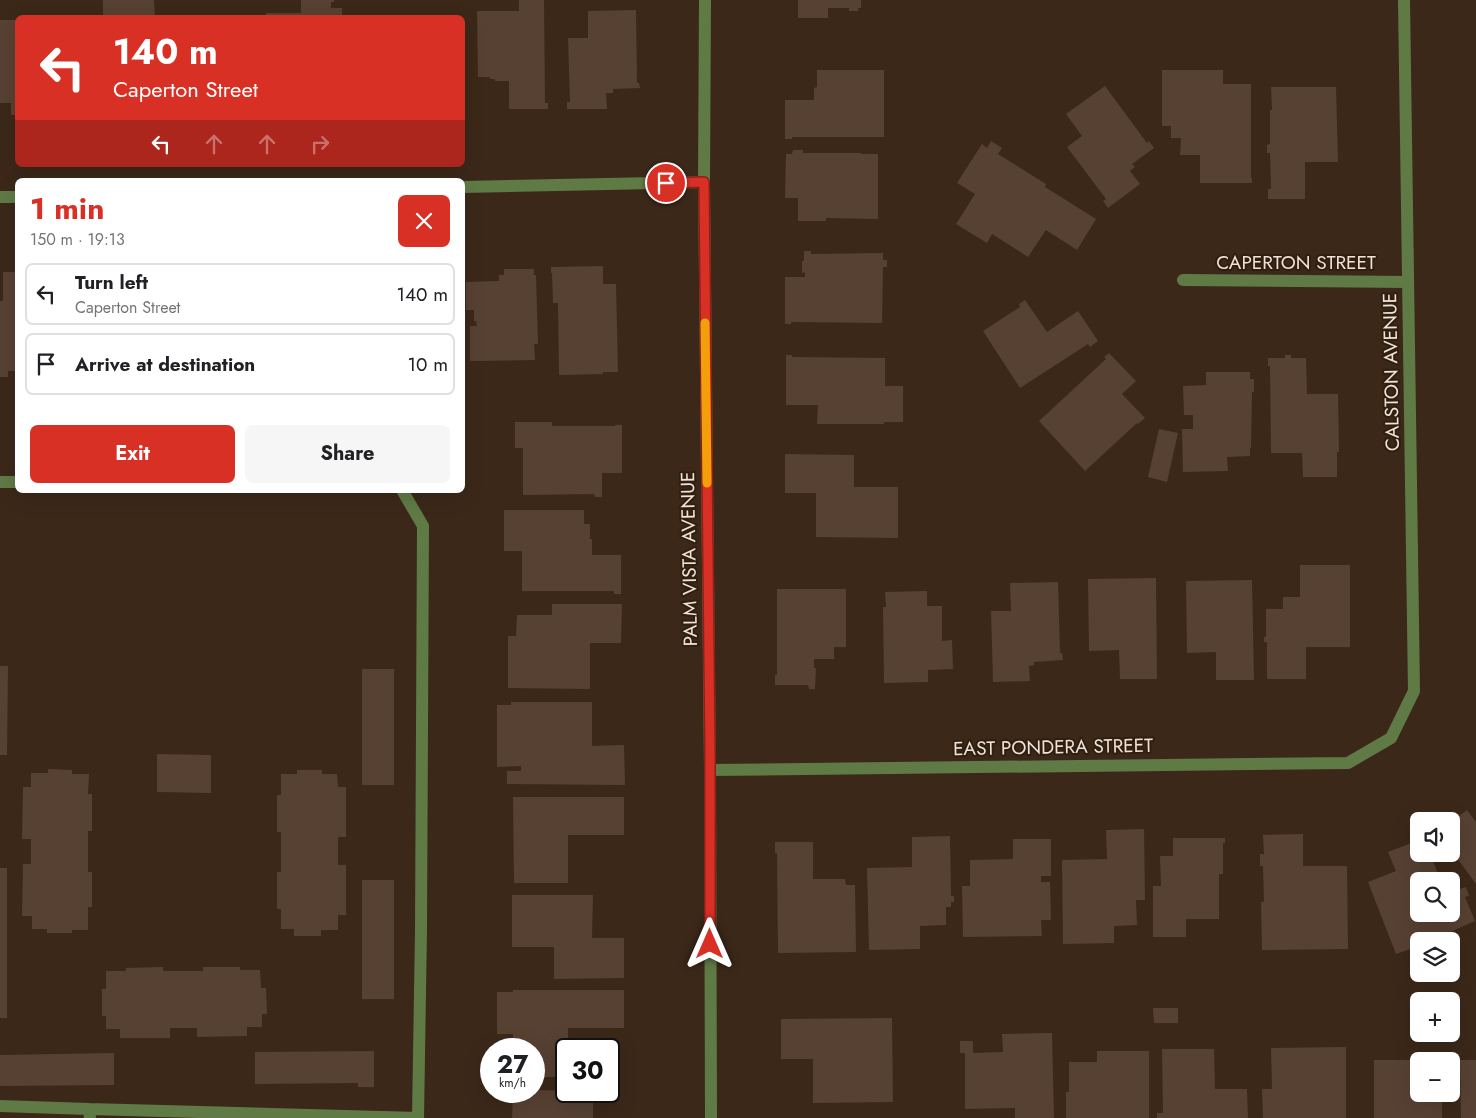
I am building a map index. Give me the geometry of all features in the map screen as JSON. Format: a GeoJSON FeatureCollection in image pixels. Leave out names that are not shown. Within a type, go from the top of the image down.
{"type":"FeatureCollection","features":[{"type":"Feature","properties":{"kind":"street","name":"PALM VISTA AVENUE"},"geometry":{"type":"LineString","coordinates":[[705,0],[704,182],[710,770],[711,1118]]}},
{"type":"Feature","properties":{"kind":"street","name":"CALSTON AVENUE"},"geometry":{"type":"LineString","coordinates":[[1391,738],[1414,691],[1404,0]]}},
{"type":"Feature","properties":{"kind":"street"},"geometry":{"type":"LineString","coordinates":[[465,188],[704,182]]}},
{"type":"Feature","properties":{"kind":"street"},"geometry":{"type":"LineString","coordinates":[[0,197],[15,197]]}},
{"type":"Feature","properties":{"kind":"street","name":"CAPERTON STREET"},"geometry":{"type":"LineString","coordinates":[[1183,280],[1408,282]]}},
{"type":"Feature","properties":{"kind":"street"},"geometry":{"type":"LineString","coordinates":[[0,482],[15,482]]}},
{"type":"Feature","properties":{"kind":"street"},"geometry":{"type":"LineString","coordinates":[[0,1106],[90,1114],[418,1118],[423,526],[404,493]]}},
{"type":"Feature","properties":{"kind":"street","name":"EAST PONDERA STREET"},"geometry":{"type":"LineString","coordinates":[[710,770],[1348,763],[1391,738]]}},
{"type":"Feature","properties":{"kind":"building"},"geometry":{"type":"Polygon","coordinates":[[[103,0],[154,0],[155,15],[103,15],[103,0]]]}},
{"type":"Feature","properties":{"kind":"building"},"geometry":{"type":"Polygon","coordinates":[[[301,0],[334,0],[334,2],[331,2],[331,8],[342,8],[342,15],[266,15],[266,13],[301,13],[301,0]]]}},
{"type":"Feature","properties":{"kind":"building"},"geometry":{"type":"Polygon","coordinates":[[[519,0],[544,0],[545,103],[548,103],[548,109],[509,109],[509,81],[495,81],[495,79],[490,79],[490,77],[478,77],[477,11],[519,11],[519,0]]]}},
{"type":"Feature","properties":{"kind":"building"},"geometry":{"type":"Polygon","coordinates":[[[798,0],[861,0],[861,8],[858,8],[858,11],[849,11],[849,8],[828,8],[828,18],[798,18],[798,0]]]}},
{"type":"Feature","properties":{"kind":"building"},"geometry":{"type":"Polygon","coordinates":[[[636,10],[637,83],[639,83],[640,88],[613,89],[613,93],[606,93],[607,109],[567,109],[567,102],[570,102],[568,38],[588,38],[588,11],[636,10]]]}},
{"type":"Feature","properties":{"kind":"building"},"geometry":{"type":"Polygon","coordinates":[[[0,20],[15,20],[15,115],[11,115],[11,103],[0,103],[0,20]]]}},
{"type":"Feature","properties":{"kind":"building"},"geometry":{"type":"Polygon","coordinates":[[[817,70],[884,70],[884,137],[792,137],[792,139],[785,139],[785,100],[814,100],[814,88],[817,87],[817,70]]]}},
{"type":"Feature","properties":{"kind":"building"},"geometry":{"type":"Polygon","coordinates":[[[1162,70],[1223,70],[1223,84],[1251,84],[1252,183],[1200,183],[1200,155],[1180,155],[1181,138],[1171,138],[1171,126],[1162,126],[1162,70]]]}},
{"type":"Feature","properties":{"kind":"building"},"geometry":{"type":"Polygon","coordinates":[[[1105,86],[1147,143],[1149,141],[1154,148],[1132,164],[1135,167],[1130,171],[1140,184],[1108,208],[1103,201],[1106,199],[1067,147],[1082,136],[1066,114],[1105,86]]]}},
{"type":"Feature","properties":{"kind":"building"},"geometry":{"type":"Polygon","coordinates":[[[1271,87],[1336,87],[1338,162],[1305,162],[1305,199],[1268,199],[1268,189],[1271,189],[1270,153],[1267,153],[1267,145],[1270,144],[1271,87]]]}},
{"type":"Feature","properties":{"kind":"building"},"geometry":{"type":"Polygon","coordinates":[[[991,141],[1002,148],[998,154],[1046,184],[1045,187],[1096,219],[1077,250],[1046,230],[1028,257],[992,234],[987,243],[956,224],[975,194],[957,183],[982,144],[987,148],[991,141]]]}},
{"type":"Feature","properties":{"kind":"building"},"geometry":{"type":"Polygon","coordinates":[[[793,150],[803,150],[803,153],[878,154],[878,219],[826,218],[826,221],[798,221],[798,198],[785,198],[786,154],[792,154],[793,150]]]}},
{"type":"Feature","properties":{"kind":"building"},"geometry":{"type":"Polygon","coordinates":[[[804,251],[811,251],[811,254],[883,253],[883,260],[887,260],[887,267],[883,267],[882,323],[791,322],[791,324],[785,324],[785,277],[805,277],[805,272],[802,273],[804,251]]]}},
{"type":"Feature","properties":{"kind":"building"},"geometry":{"type":"Polygon","coordinates":[[[603,266],[603,284],[616,284],[618,372],[559,375],[558,303],[553,303],[551,267],[603,266]]]}},
{"type":"Feature","properties":{"kind":"building"},"geometry":{"type":"Polygon","coordinates":[[[504,269],[534,269],[534,275],[536,275],[538,344],[534,344],[535,360],[470,361],[470,326],[477,326],[476,321],[474,321],[474,310],[466,310],[466,282],[499,281],[499,275],[504,275],[504,269]]]}},
{"type":"Feature","properties":{"kind":"building"},"geometry":{"type":"Polygon","coordinates":[[[3,272],[15,272],[15,371],[8,371],[8,377],[0,377],[0,301],[3,301],[3,272]]]}},
{"type":"Feature","properties":{"kind":"building"},"geometry":{"type":"Polygon","coordinates":[[[1025,300],[1047,332],[1078,311],[1098,341],[1090,347],[1088,344],[1020,388],[983,331],[1020,307],[1019,304],[1025,300]]]}},
{"type":"Feature","properties":{"kind":"building"},"geometry":{"type":"Polygon","coordinates":[[[1109,353],[1136,381],[1122,394],[1145,418],[1137,423],[1085,471],[1039,421],[1106,359],[1104,357],[1109,353]]]}},
{"type":"Feature","properties":{"kind":"building"},"geometry":{"type":"Polygon","coordinates":[[[786,355],[792,355],[792,357],[885,358],[885,386],[903,386],[903,422],[884,422],[884,424],[817,424],[818,405],[786,405],[786,355]]]}},
{"type":"Feature","properties":{"kind":"building"},"geometry":{"type":"Polygon","coordinates":[[[1285,355],[1291,355],[1291,358],[1306,358],[1307,394],[1338,394],[1339,452],[1337,452],[1337,477],[1303,477],[1302,453],[1271,453],[1270,366],[1268,366],[1268,358],[1285,358],[1285,355]]]}},
{"type":"Feature","properties":{"kind":"building"},"geometry":{"type":"Polygon","coordinates":[[[1206,372],[1250,372],[1250,379],[1254,379],[1250,456],[1227,457],[1228,471],[1183,472],[1182,429],[1193,429],[1193,415],[1184,415],[1183,386],[1206,385],[1206,372]]]}},
{"type":"Feature","properties":{"kind":"building"},"geometry":{"type":"Polygon","coordinates":[[[515,422],[552,422],[552,426],[622,425],[622,473],[602,473],[602,497],[595,497],[594,494],[523,495],[523,448],[515,448],[515,422]]]}},
{"type":"Feature","properties":{"kind":"building"},"geometry":{"type":"Polygon","coordinates":[[[1159,429],[1178,433],[1167,482],[1148,477],[1159,429]]]}},
{"type":"Feature","properties":{"kind":"building"},"geometry":{"type":"Polygon","coordinates":[[[785,454],[854,455],[854,487],[898,487],[898,538],[816,537],[816,493],[785,493],[785,454]]]}},
{"type":"Feature","properties":{"kind":"building"},"geometry":{"type":"Polygon","coordinates":[[[504,510],[584,510],[584,524],[590,524],[592,555],[621,555],[621,594],[614,594],[614,591],[522,591],[522,551],[504,551],[504,510]]]}},
{"type":"Feature","properties":{"kind":"building"},"geometry":{"type":"Polygon","coordinates":[[[1300,565],[1350,565],[1350,647],[1306,647],[1306,679],[1267,679],[1267,642],[1264,642],[1264,637],[1266,637],[1266,609],[1283,609],[1283,597],[1300,597],[1300,565]]]}},
{"type":"Feature","properties":{"kind":"building"},"geometry":{"type":"Polygon","coordinates":[[[1156,578],[1157,679],[1120,679],[1119,650],[1089,651],[1088,579],[1156,578]]]}},
{"type":"Feature","properties":{"kind":"building"},"geometry":{"type":"Polygon","coordinates":[[[1252,580],[1254,680],[1216,680],[1216,652],[1187,653],[1186,581],[1252,580]]]}},
{"type":"Feature","properties":{"kind":"building"},"geometry":{"type":"Polygon","coordinates":[[[1058,582],[1060,653],[1062,653],[1063,660],[1034,662],[1034,665],[1029,666],[1030,681],[993,682],[991,611],[1011,611],[1010,583],[1058,582]]]}},
{"type":"Feature","properties":{"kind":"building"},"geometry":{"type":"Polygon","coordinates":[[[777,589],[846,589],[846,647],[834,647],[834,659],[814,659],[814,668],[816,668],[815,689],[809,689],[808,685],[775,685],[775,675],[777,675],[777,589]]]}},
{"type":"Feature","properties":{"kind":"building"},"geometry":{"type":"Polygon","coordinates":[[[927,591],[927,606],[942,606],[942,641],[952,640],[953,669],[928,670],[928,682],[884,683],[883,607],[886,607],[885,592],[927,591]]]}},
{"type":"Feature","properties":{"kind":"building"},"geometry":{"type":"Polygon","coordinates":[[[552,604],[622,604],[621,643],[590,643],[590,689],[508,688],[508,636],[516,636],[517,615],[552,615],[552,604]]]}},
{"type":"Feature","properties":{"kind":"building"},"geometry":{"type":"Polygon","coordinates":[[[0,666],[8,666],[7,755],[0,755],[0,666]]]}},
{"type":"Feature","properties":{"kind":"building"},"geometry":{"type":"Polygon","coordinates":[[[362,669],[394,669],[394,785],[362,785],[362,669]]]}},
{"type":"Feature","properties":{"kind":"building"},"geometry":{"type":"Polygon","coordinates":[[[511,702],[592,702],[592,746],[624,745],[625,785],[507,784],[507,771],[521,771],[521,766],[497,767],[497,705],[511,705],[511,702]]]}},
{"type":"Feature","properties":{"kind":"building"},"geometry":{"type":"Polygon","coordinates":[[[157,754],[211,755],[211,793],[157,792],[157,754]]]}},
{"type":"Feature","properties":{"kind":"building"},"geometry":{"type":"Polygon","coordinates":[[[48,769],[72,770],[72,774],[89,774],[88,794],[92,794],[92,831],[88,831],[88,872],[92,872],[92,907],[88,907],[88,930],[72,930],[72,933],[47,933],[47,929],[32,929],[32,916],[22,916],[23,864],[31,864],[31,839],[22,839],[23,787],[31,787],[31,773],[48,773],[48,769]]]}},
{"type":"Feature","properties":{"kind":"building"},"geometry":{"type":"Polygon","coordinates":[[[297,770],[322,770],[322,774],[337,774],[338,787],[346,787],[346,837],[338,837],[338,865],[346,865],[346,915],[338,915],[338,930],[321,930],[321,936],[294,936],[294,929],[281,929],[281,909],[277,909],[277,872],[281,872],[281,832],[277,832],[277,795],[281,795],[281,774],[297,774],[297,770]]]}},
{"type":"Feature","properties":{"kind":"building"},"geometry":{"type":"Polygon","coordinates":[[[513,797],[624,797],[624,835],[568,835],[568,883],[514,883],[513,797]]]}},
{"type":"Feature","properties":{"kind":"building"},"geometry":{"type":"Polygon","coordinates":[[[1467,810],[1476,822],[1476,884],[1460,862],[1460,815],[1467,810]]]}},
{"type":"Feature","properties":{"kind":"building"},"geometry":{"type":"Polygon","coordinates":[[[1144,829],[1145,900],[1136,900],[1137,925],[1114,926],[1114,943],[1063,944],[1062,860],[1107,859],[1106,830],[1144,829]]]}},
{"type":"Feature","properties":{"kind":"building"},"geometry":{"type":"Polygon","coordinates":[[[1303,834],[1303,866],[1347,866],[1348,949],[1262,950],[1261,902],[1264,902],[1263,866],[1260,866],[1260,854],[1264,854],[1263,835],[1303,834]]]}},
{"type":"Feature","properties":{"kind":"building"},"geometry":{"type":"Polygon","coordinates":[[[950,836],[951,896],[954,896],[954,902],[951,902],[951,907],[946,907],[946,925],[920,926],[920,949],[869,950],[867,868],[912,867],[912,837],[950,836]]]}},
{"type":"Feature","properties":{"kind":"building"},"geometry":{"type":"Polygon","coordinates":[[[1173,838],[1225,838],[1225,843],[1223,843],[1223,874],[1219,874],[1219,919],[1186,919],[1186,937],[1153,937],[1153,886],[1161,886],[1160,856],[1173,856],[1173,838]]]}},
{"type":"Feature","properties":{"kind":"building"},"geometry":{"type":"Polygon","coordinates":[[[1013,839],[1051,839],[1051,876],[1041,876],[1041,882],[1050,882],[1051,920],[1041,920],[1042,936],[963,937],[962,886],[970,886],[970,860],[1013,859],[1013,839]]]}},
{"type":"Feature","properties":{"kind":"building"},"geometry":{"type":"Polygon","coordinates":[[[775,842],[813,842],[813,879],[845,879],[846,885],[855,885],[856,952],[778,953],[777,853],[775,853],[775,842]]]}},
{"type":"Feature","properties":{"kind":"building"},"geometry":{"type":"Polygon","coordinates":[[[1410,843],[1410,862],[1433,862],[1437,872],[1410,872],[1410,922],[1460,922],[1460,889],[1466,887],[1469,896],[1465,897],[1475,921],[1450,932],[1410,932],[1410,949],[1396,954],[1368,882],[1396,871],[1388,852],[1410,843]]]}},
{"type":"Feature","properties":{"kind":"building"},"geometry":{"type":"Polygon","coordinates":[[[0,868],[7,868],[7,1018],[0,1018],[0,868]]]}},
{"type":"Feature","properties":{"kind":"building"},"geometry":{"type":"Polygon","coordinates":[[[362,880],[394,880],[394,999],[362,999],[362,880]]]}},
{"type":"Feature","properties":{"kind":"building"},"geometry":{"type":"Polygon","coordinates":[[[512,895],[593,895],[592,938],[624,938],[624,978],[554,979],[554,947],[512,947],[512,895]]]}},
{"type":"Feature","properties":{"kind":"building"},"geometry":{"type":"Polygon","coordinates":[[[163,967],[163,971],[203,971],[203,967],[240,967],[240,970],[260,970],[261,988],[266,988],[267,1014],[262,1014],[262,1027],[247,1027],[247,1036],[197,1037],[197,1028],[170,1028],[170,1038],[120,1038],[120,1029],[106,1029],[106,1016],[102,1016],[102,989],[106,989],[106,971],[126,971],[126,968],[163,967]]]}},
{"type":"Feature","properties":{"kind":"building"},"geometry":{"type":"Polygon","coordinates":[[[513,990],[624,990],[624,1028],[568,1028],[568,1038],[555,1038],[555,1077],[545,1077],[545,1038],[513,1038],[513,1034],[497,1034],[497,992],[513,992],[513,990]]]}},
{"type":"Feature","properties":{"kind":"building"},"geometry":{"type":"Polygon","coordinates":[[[1153,1008],[1178,1008],[1178,1023],[1154,1023],[1153,1008]]]}},
{"type":"Feature","properties":{"kind":"building"},"geometry":{"type":"Polygon","coordinates":[[[892,1018],[893,1102],[813,1103],[813,1059],[781,1059],[781,1019],[892,1018]]]}},
{"type":"Feature","properties":{"kind":"building"},"geometry":{"type":"Polygon","coordinates":[[[1052,1033],[1054,1118],[1015,1118],[1015,1108],[965,1109],[965,1053],[960,1053],[960,1041],[973,1041],[973,1053],[1003,1052],[1002,1034],[1052,1033]]]}},
{"type":"Feature","properties":{"kind":"building"},"geometry":{"type":"Polygon","coordinates":[[[1346,1047],[1346,1118],[1263,1118],[1262,1089],[1272,1089],[1271,1048],[1346,1047]]]}},
{"type":"Feature","properties":{"kind":"building"},"geometry":{"type":"Polygon","coordinates":[[[1162,1049],[1214,1049],[1215,1089],[1247,1089],[1248,1118],[1157,1118],[1157,1113],[1163,1113],[1162,1049]]]}},
{"type":"Feature","properties":{"kind":"building"},"geometry":{"type":"Polygon","coordinates":[[[374,1051],[374,1087],[358,1087],[358,1083],[255,1084],[255,1052],[374,1051]]]}},
{"type":"Feature","properties":{"kind":"building"},"geometry":{"type":"Polygon","coordinates":[[[1097,1051],[1149,1051],[1149,1118],[1066,1118],[1066,1092],[1069,1092],[1069,1062],[1097,1062],[1097,1051]]]}},
{"type":"Feature","properties":{"kind":"building"},"geometry":{"type":"Polygon","coordinates":[[[114,1053],[114,1085],[0,1086],[0,1055],[114,1053]]]}},
{"type":"Feature","properties":{"kind":"building"},"geometry":{"type":"Polygon","coordinates":[[[1374,1060],[1410,1060],[1410,1102],[1442,1102],[1442,1118],[1374,1118],[1374,1060]]]}},
{"type":"Feature","properties":{"kind":"building"},"geometry":{"type":"Polygon","coordinates":[[[1460,1060],[1476,1060],[1476,1118],[1461,1118],[1460,1060]]]}},
{"type":"Feature","properties":{"kind":"building"},"geometry":{"type":"Polygon","coordinates":[[[545,1090],[555,1090],[555,1103],[593,1103],[593,1118],[512,1118],[513,1103],[545,1103],[545,1090]]]}},
{"type":"Feature","properties":{"kind":"slow traffic"},"geometry":{"type":"LineString","coordinates":[[705,323],[707,483]]}},
{"type":"Feature","properties":{"kind":"route"},"geometry":{"type":"LineString","coordinates":[[666,183],[704,182],[710,750],[710,944]]}}]}
